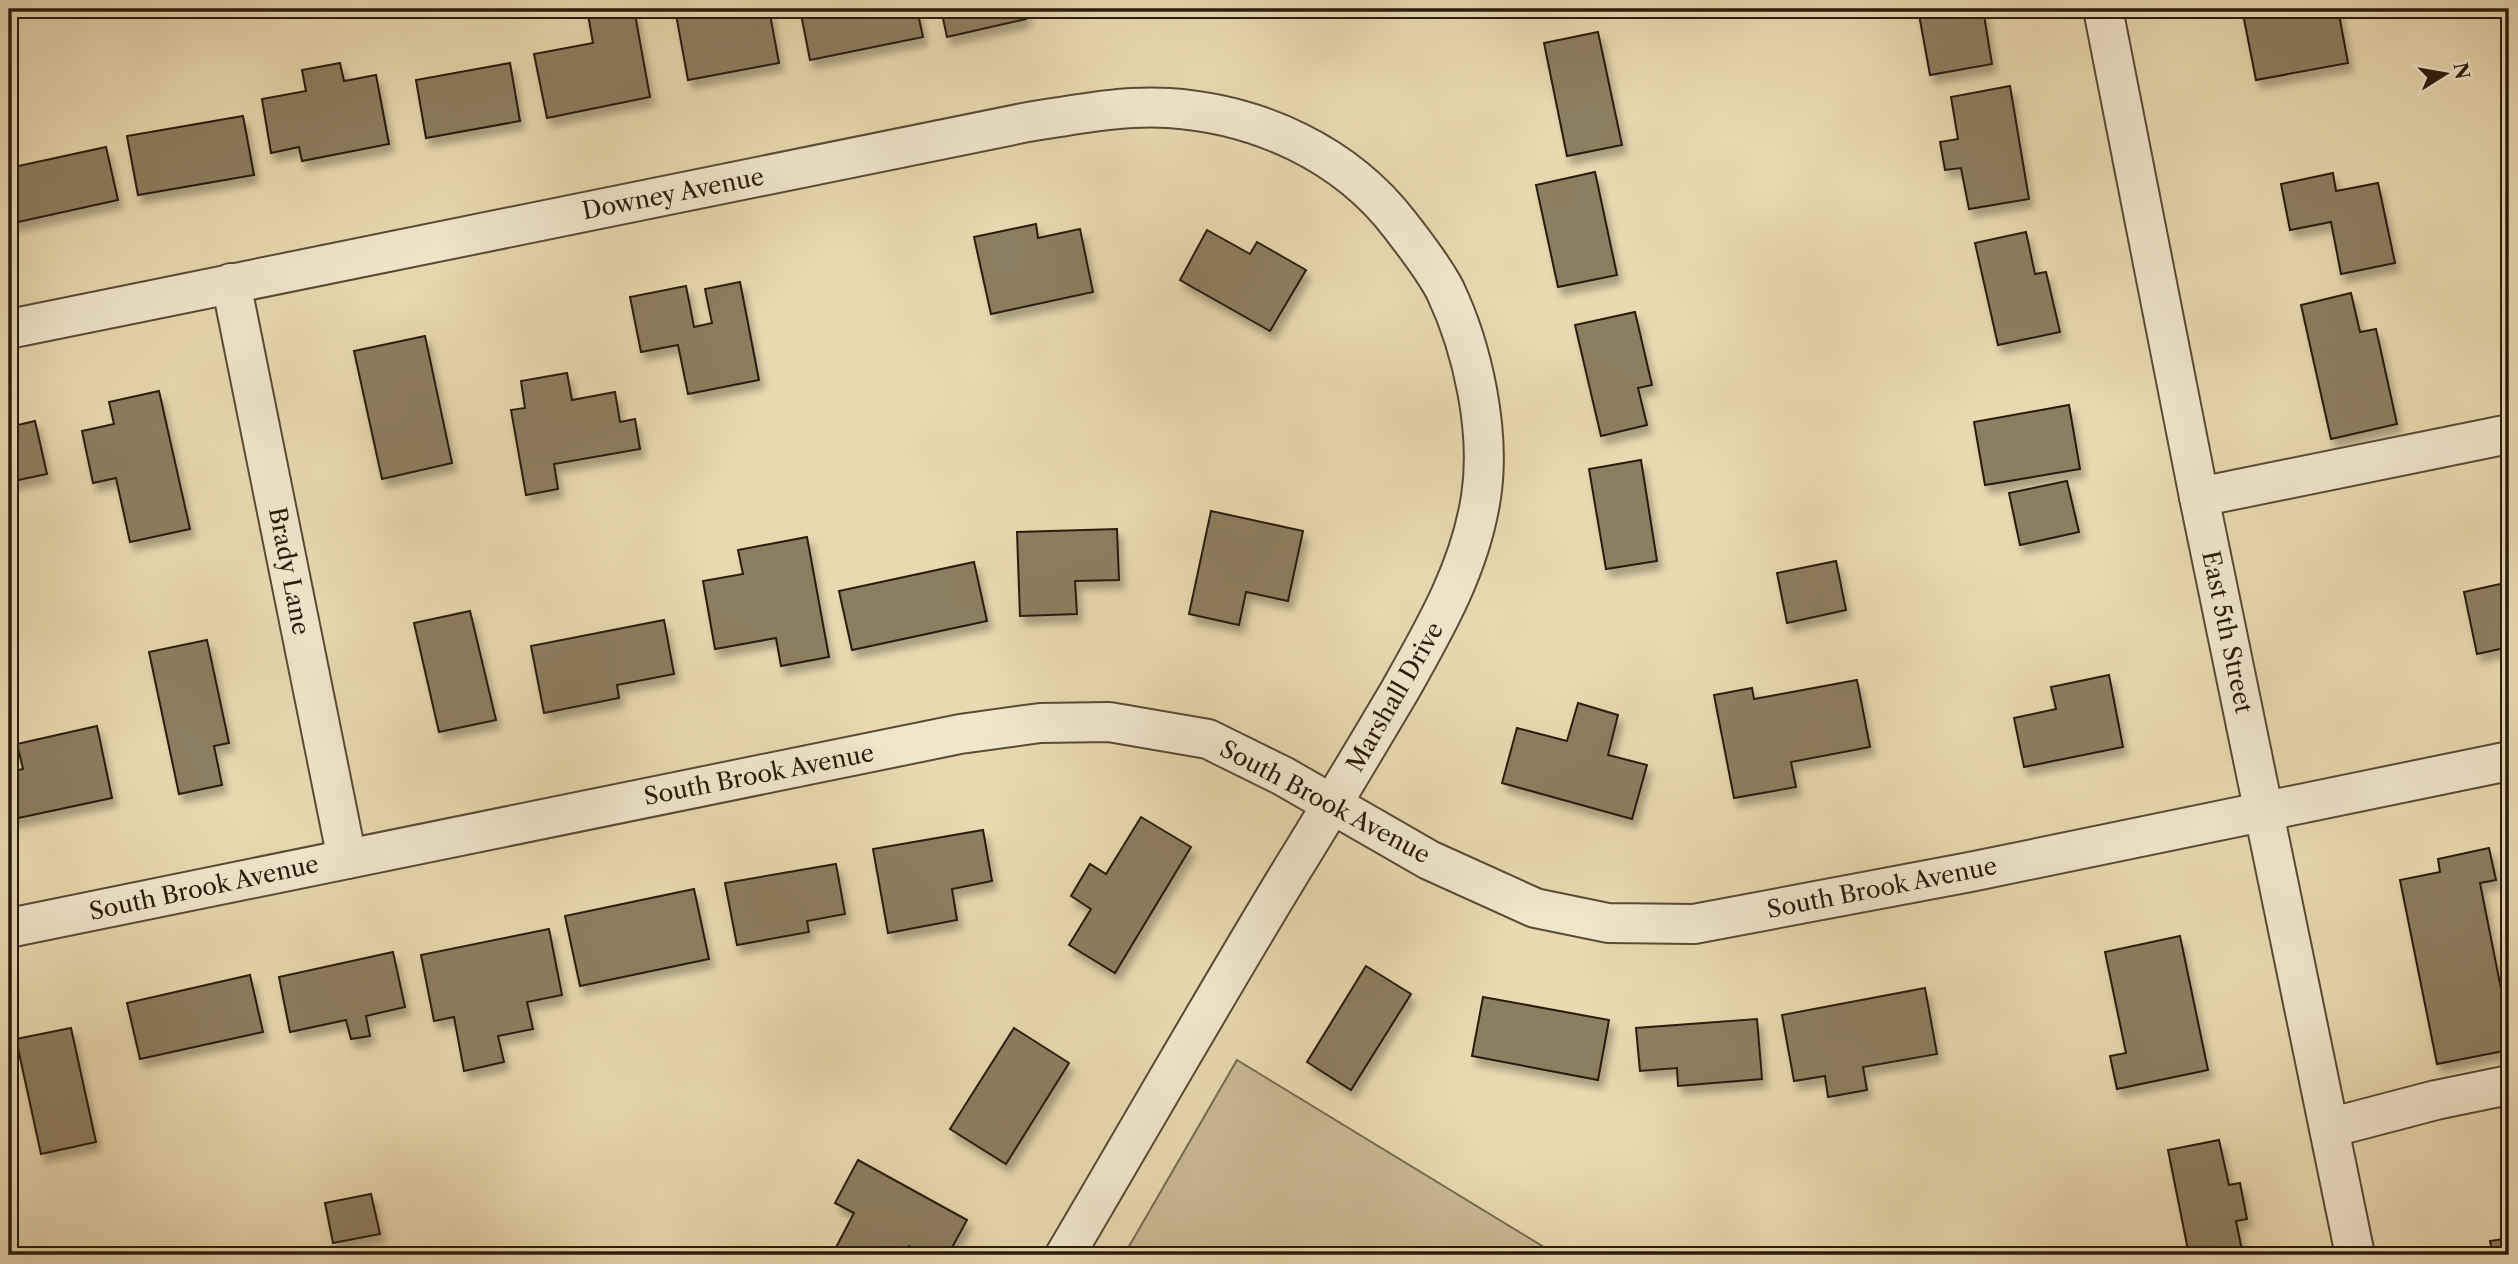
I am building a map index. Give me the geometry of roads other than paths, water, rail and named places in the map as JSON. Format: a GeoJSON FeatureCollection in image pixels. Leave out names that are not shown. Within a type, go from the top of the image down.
{"type":"FeatureCollection","features":[{"type":"Feature","properties":{"kind":"street","name":"East 5th Street"},"geometry":{"type":"LineString","coordinates":[[2103,9],[2199,497],[2355,1255]]}},
{"type":"Feature","properties":{"kind":"street","name":"Downey Avenue"},"geometry":{"type":"LineString","coordinates":[[9,328],[1028,122],[1107,110],[1169,108],[1258,123],[1332,160]]}},
{"type":"Feature","properties":{"kind":"street","name":"Marshall Drive"},"geometry":{"type":"LineString","coordinates":[[1065,1255],[1437,625],[1470,552],[1482,494],[1483,430],[1472,369],[1445,291],[1425,258],[1386,206],[1332,160]]}},
{"type":"Feature","properties":{"kind":"street","name":"Brady Lane"},"geometry":{"type":"LineString","coordinates":[[230,283],[347,859]]}},
{"type":"Feature","properties":{"kind":"street"},"geometry":{"type":"LineString","coordinates":[[2199,497],[2509,435]]}},
{"type":"Feature","properties":{"kind":"street","name":"South Brook Avenue"},"geometry":{"type":"LineString","coordinates":[[9,928],[960,734],[1040,723],[1109,722],[1208,739],[1333,805],[1429,860],[1535,908],[1608,923],[1694,924],[1970,872],[2509,761]]}},
{"type":"Feature","properties":{"kind":"street"},"geometry":{"type":"LineString","coordinates":[[2329,1128],[2509,1085]]}}]}
